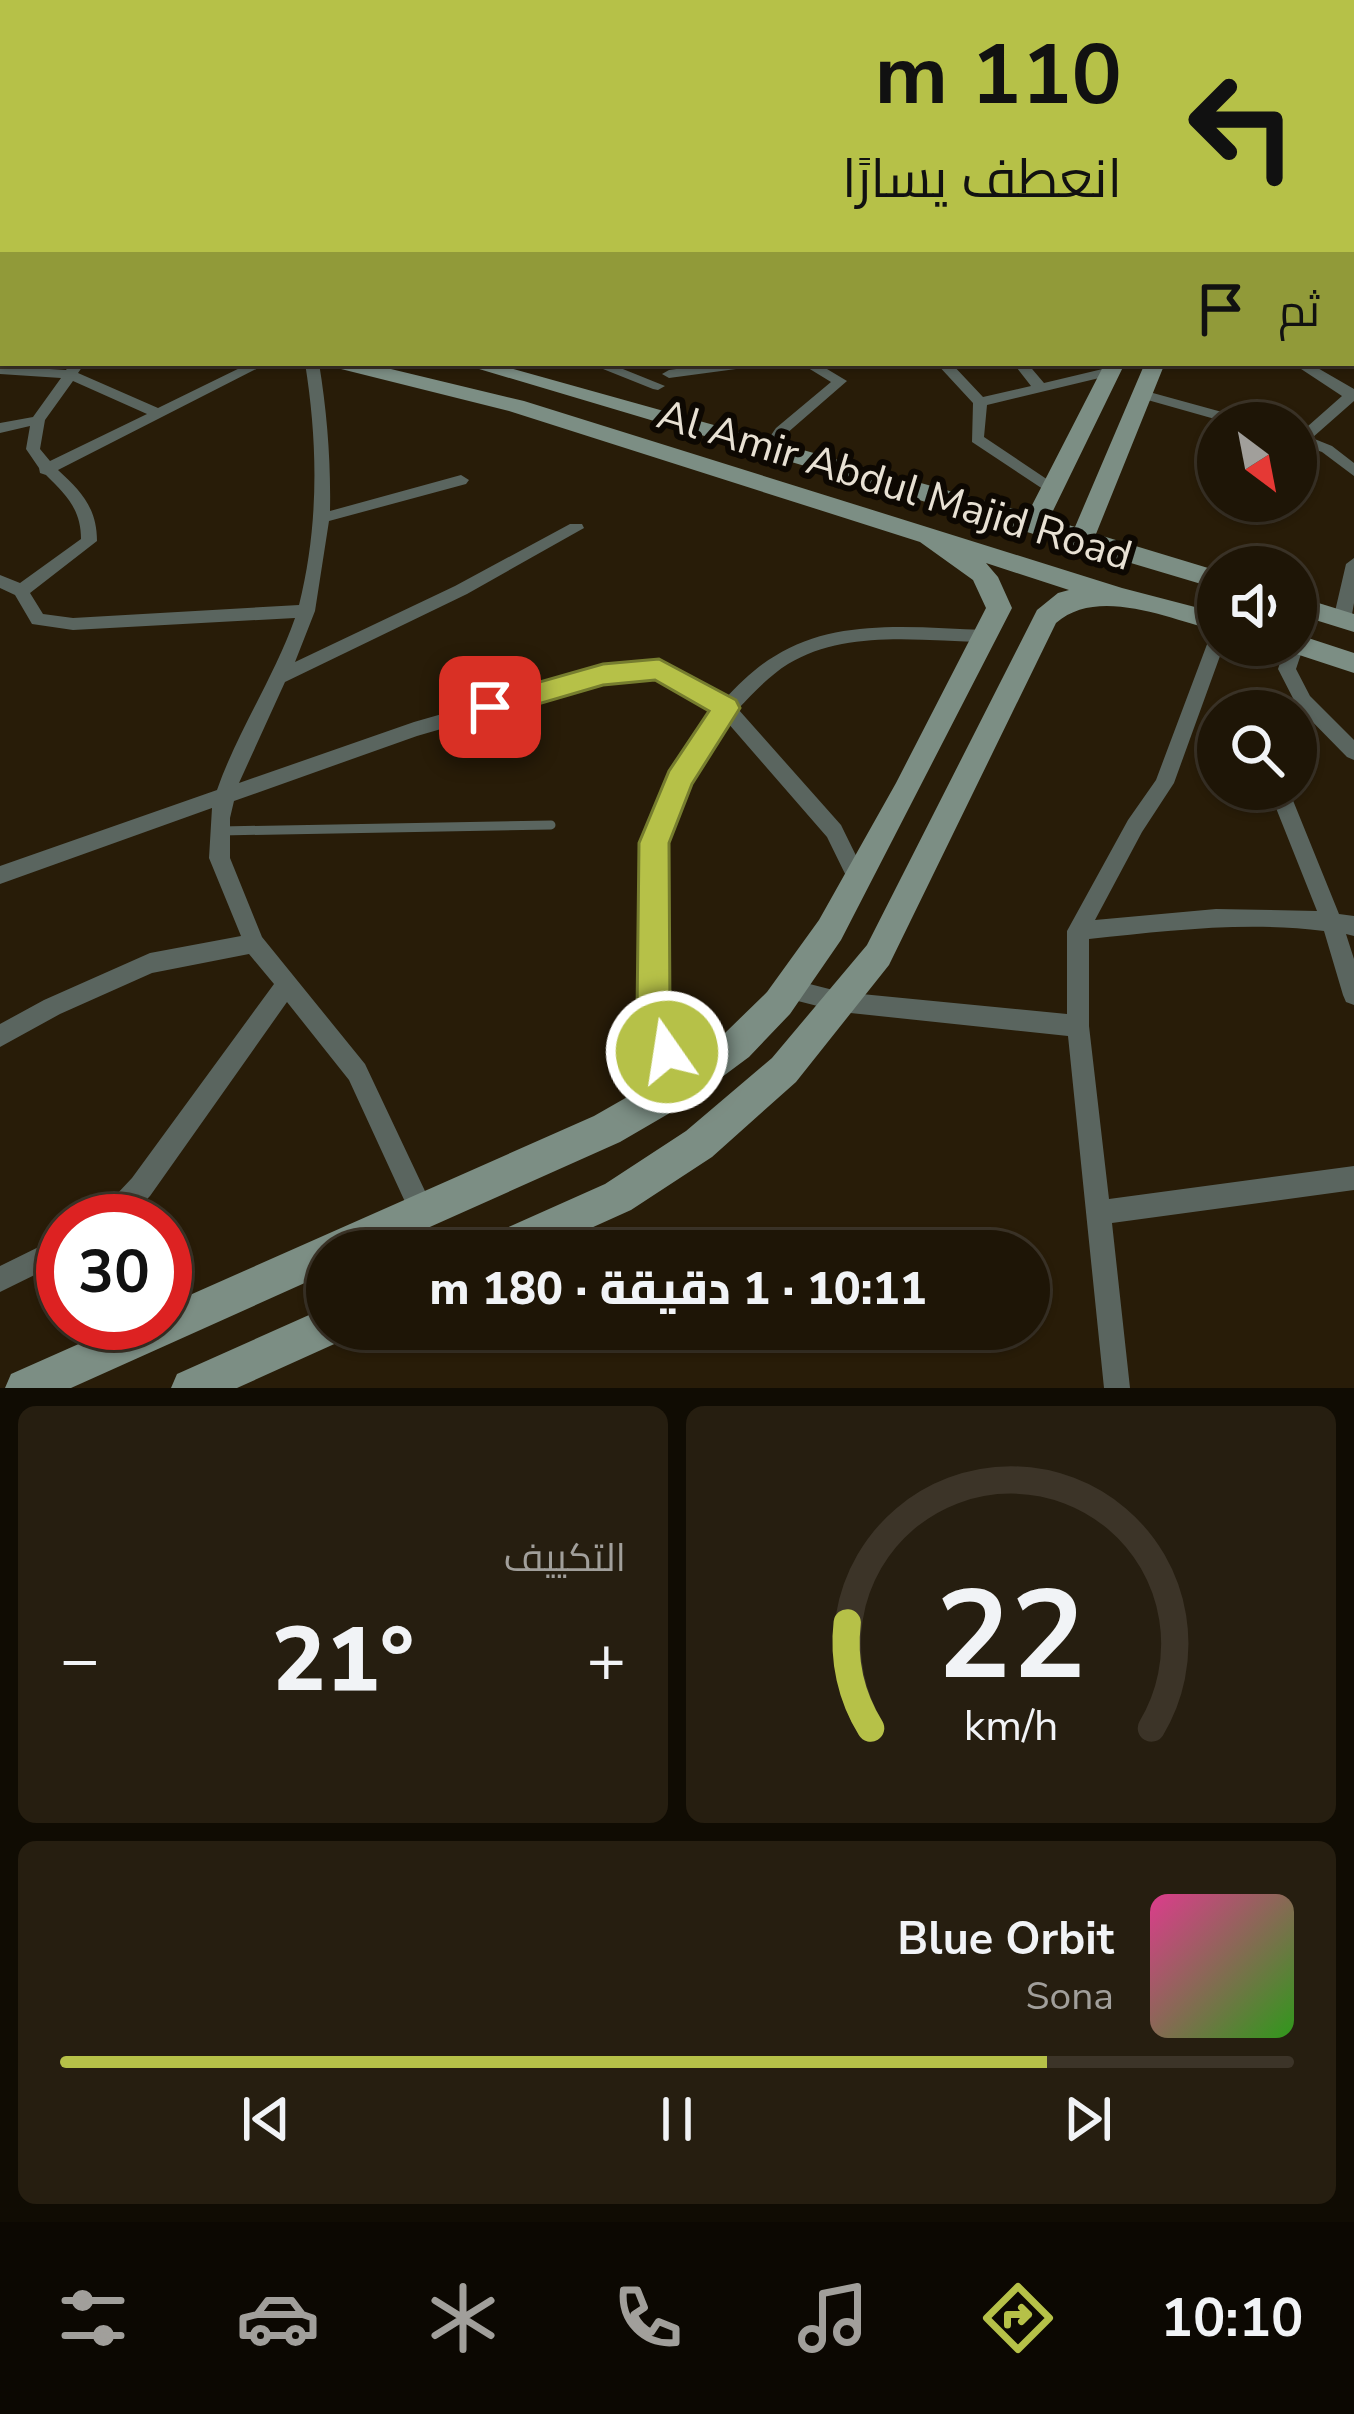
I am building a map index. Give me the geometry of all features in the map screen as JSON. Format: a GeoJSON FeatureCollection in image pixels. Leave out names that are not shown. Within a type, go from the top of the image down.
{"type":"FeatureCollection","features":[{"type":"Feature","properties":{"kind":"main road","name":"Al Amir Abdul Majid Road"},"geometry":{"type":"LineString","coordinates":[[352,366],[516,406],[1120,597],[1197,617]]}},
{"type":"Feature","properties":{"kind":"main road","name":"Al Amir Abdul Majid Road"},"geometry":{"type":"LineString","coordinates":[[480,366],[1197,573]]}},
{"type":"Feature","properties":{"kind":"main road"},"geometry":{"type":"LineString","coordinates":[[1083,537],[1154,366]]}},
{"type":"Feature","properties":{"kind":"main road"},"geometry":{"type":"LineString","coordinates":[[1035,523],[1113,367]]}},
{"type":"Feature","properties":{"kind":"main road"},"geometry":{"type":"LineString","coordinates":[[25,1388],[607,1129],[680,1089],[741,1042],[790,989],[823,943],[1000,608],[994,584],[929,537]]}},
{"type":"Feature","properties":{"kind":"main road"},"geometry":{"type":"LineString","coordinates":[[543,1230],[618,1196],[699,1144],[784,1070],[878,955],[1046,616],[1067,599],[1120,597]]}},
{"type":"Feature","properties":{"kind":"main road"},"geometry":{"type":"LineString","coordinates":[[1317,612],[1348,622]]}},
{"type":"Feature","properties":{"kind":"main road"},"geometry":{"type":"LineString","coordinates":[[1317,651],[1354,663]]}},
{"type":"Feature","properties":{"kind":"main road"},"geometry":{"type":"LineString","coordinates":[[191,1388],[306,1336]]}},
{"type":"Feature","properties":{"kind":"street"},"geometry":{"type":"LineString","coordinates":[[45,470],[255,366]]}},
{"type":"Feature","properties":{"kind":"street"},"geometry":{"type":"LineString","coordinates":[[313,366],[318,395],[322,518],[307,611],[227,797],[218,850],[254,943],[357,1072],[422,1208]]}},
{"type":"Feature","properties":{"kind":"street"},"geometry":{"type":"LineString","coordinates":[[603,366],[658,386]]}},
{"type":"Feature","properties":{"kind":"street"},"geometry":{"type":"LineString","coordinates":[[635,410],[674,368],[705,366]]}},
{"type":"Feature","properties":{"kind":"street"},"geometry":{"type":"LineString","coordinates":[[770,448],[781,431],[841,381],[813,366]]}},
{"type":"Feature","properties":{"kind":"street"},"geometry":{"type":"LineString","coordinates":[[946,366],[980,402],[977,439],[1052,490]]}},
{"type":"Feature","properties":{"kind":"street"},"geometry":{"type":"LineString","coordinates":[[1022,366],[1040,387]]}},
{"type":"Feature","properties":{"kind":"street"},"geometry":{"type":"LineString","coordinates":[[1304,366],[1352,394],[1317,423]]}},
{"type":"Feature","properties":{"kind":"street"},"geometry":{"type":"LineString","coordinates":[[980,402],[1113,367]]}},
{"type":"Feature","properties":{"kind":"street"},"geometry":{"type":"LineString","coordinates":[[0,370],[74,369],[159,414]]}},
{"type":"Feature","properties":{"kind":"street"},"geometry":{"type":"LineString","coordinates":[[20,591],[89,541],[92,517],[77,495],[45,470],[33,449],[38,420],[74,369]]}},
{"type":"Feature","properties":{"kind":"street"},"geometry":{"type":"LineString","coordinates":[[1142,394],[1197,409]]}},
{"type":"Feature","properties":{"kind":"street"},"geometry":{"type":"LineString","coordinates":[[0,428],[38,420]]}},
{"type":"Feature","properties":{"kind":"street"},"geometry":{"type":"LineString","coordinates":[[1317,445],[1354,471]]}},
{"type":"Feature","properties":{"kind":"street"},"geometry":{"type":"LineString","coordinates":[[322,518],[461,480]]}},
{"type":"Feature","properties":{"kind":"street"},"geometry":{"type":"LineString","coordinates":[[277,678],[577,528]]}},
{"type":"Feature","properties":{"kind":"street"},"geometry":{"type":"LineString","coordinates":[[1348,622],[1354,564]]}},
{"type":"Feature","properties":{"kind":"street"},"geometry":{"type":"LineString","coordinates":[[0,581],[20,591],[38,620],[74,624],[307,611]]}},
{"type":"Feature","properties":{"kind":"street"},"geometry":{"type":"LineString","coordinates":[[680,1089],[653,1015],[654,843],[679,780],[726,708],[771,662],[808,646],[848,638],[986,636]]}},
{"type":"Feature","properties":{"kind":"street"},"geometry":{"type":"LineString","coordinates":[[1117,1388],[1078,1026],[1078,931],[1135,826],[1165,783],[1208,666]]}},
{"type":"Feature","properties":{"kind":"street"},"geometry":{"type":"LineString","coordinates":[[1288,666],[1303,700],[1354,752]]}},
{"type":"Feature","properties":{"kind":"street"},"geometry":{"type":"LineString","coordinates":[[0,875],[414,728],[603,674],[659,670],[726,708],[834,831],[858,880]]}},
{"type":"Feature","properties":{"kind":"street"},"geometry":{"type":"LineString","coordinates":[[1288,810],[1343,924],[1354,995]]}},
{"type":"Feature","properties":{"kind":"street"},"geometry":{"type":"LineString","coordinates":[[1078,931],[1231,916],[1343,924]]}},
{"type":"Feature","properties":{"kind":"street"},"geometry":{"type":"LineString","coordinates":[[0,1036],[52,1007],[150,964],[254,943]]}},
{"type":"Feature","properties":{"kind":"street"},"geometry":{"type":"LineString","coordinates":[[134,1194],[287,984]]}},
{"type":"Feature","properties":{"kind":"street"},"geometry":{"type":"LineString","coordinates":[[790,989],[841,1002],[1078,1026]]}},
{"type":"Feature","properties":{"kind":"street"},"geometry":{"type":"LineString","coordinates":[[1100,1212],[1354,1178]]}},
{"type":"Feature","properties":{"kind":"street"},"geometry":{"type":"LineString","coordinates":[[0,1280],[36,1262]]}},
{"type":"Feature","properties":{"kind":"lane"},"geometry":{"type":"LineString","coordinates":[[221,831],[551,824]]}},
{"type":"Feature","properties":{"kind":"route"},"geometry":{"type":"LineString","coordinates":[[490,707],[603,674],[659,670],[726,708],[679,780],[654,843],[653,1015],[667,1052]]}}]}
